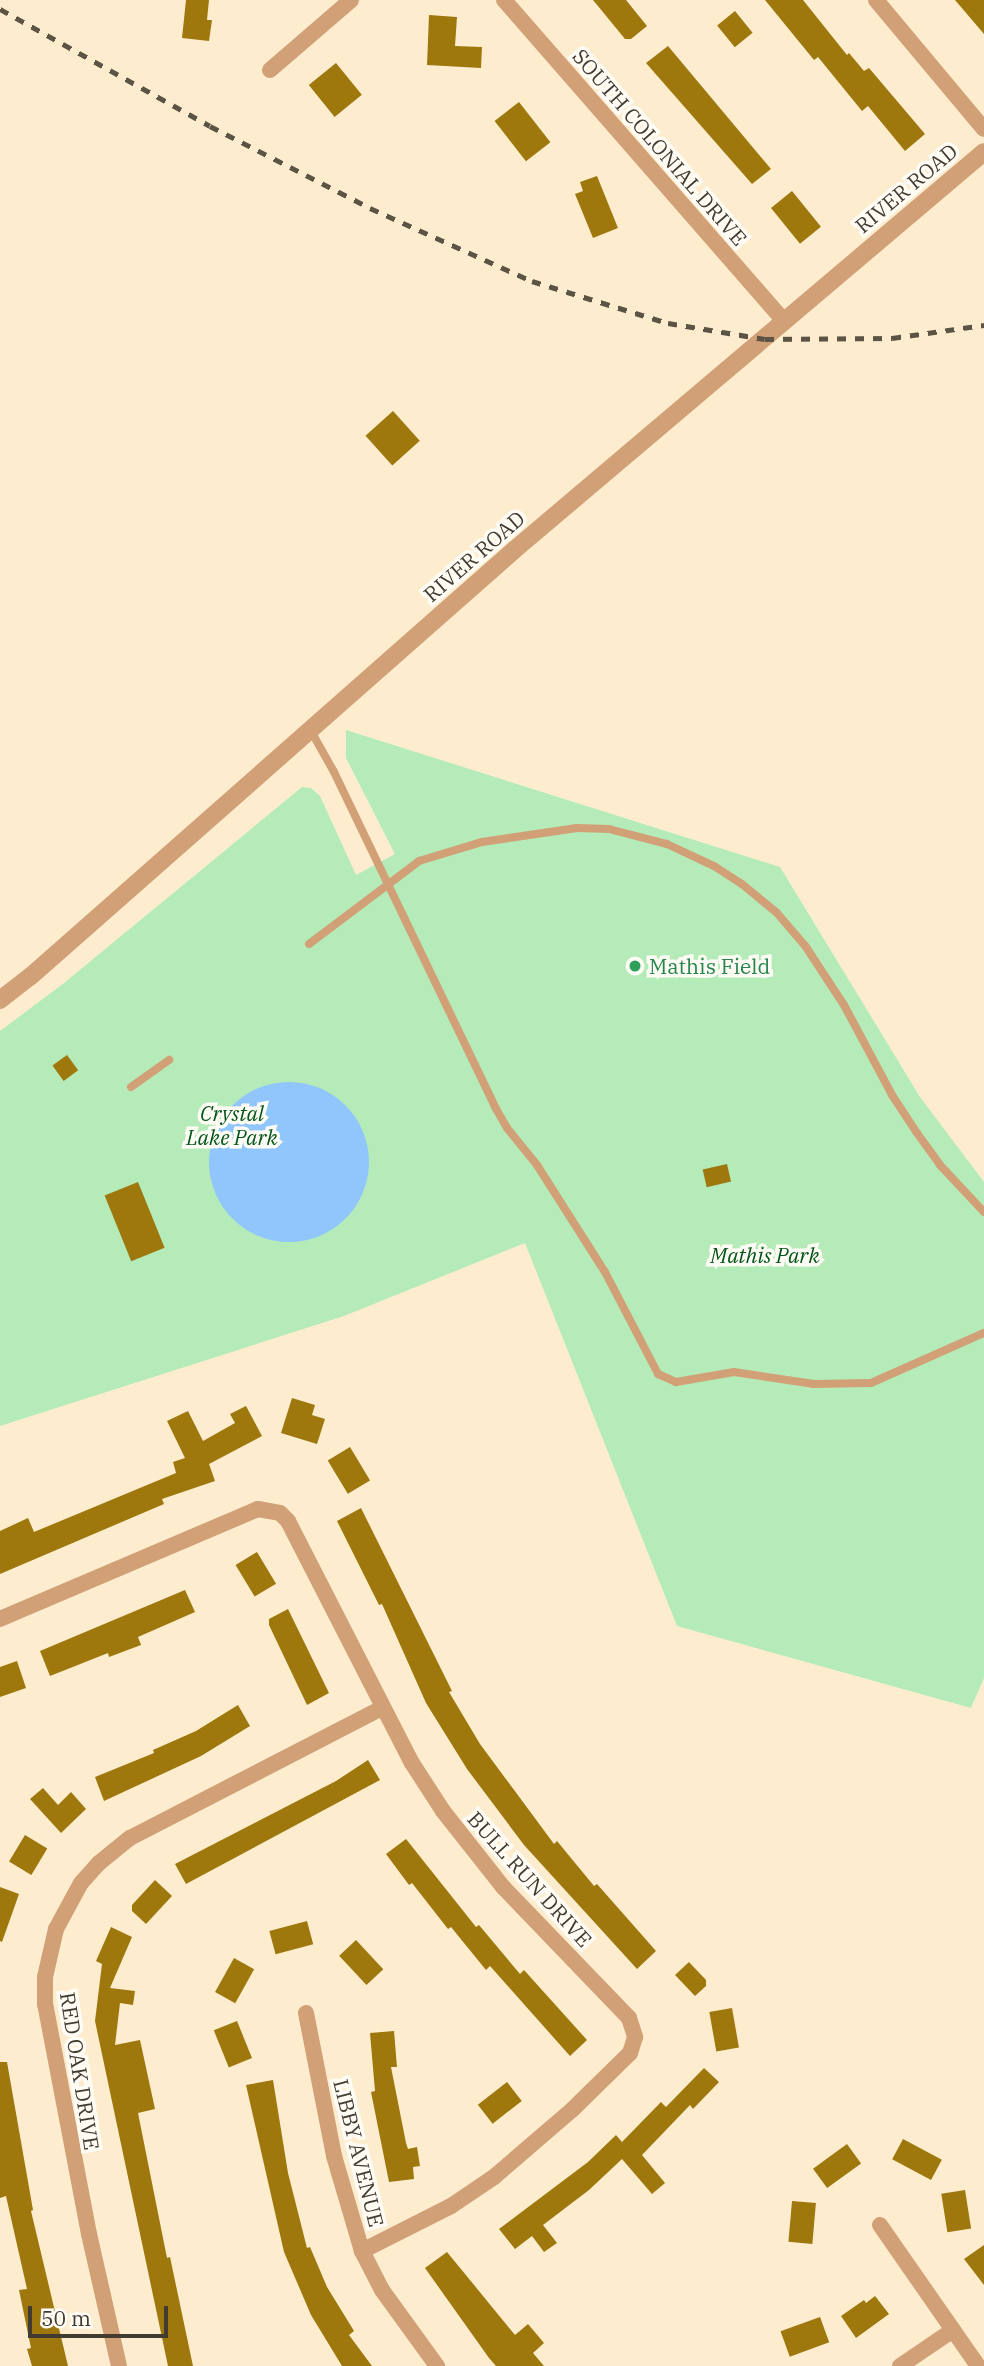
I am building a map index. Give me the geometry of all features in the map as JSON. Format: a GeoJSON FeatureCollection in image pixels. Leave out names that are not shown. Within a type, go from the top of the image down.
{"type":"FeatureCollection","features":[{"type":"Feature","properties":{"kind":"street"},"geometry":{"type":"LineString","coordinates":[[270,70],[351,0]]}},
{"type":"Feature","properties":{"kind":"street","name":"SOUTH COLONIAL DRIVE"},"geometry":{"type":"LineString","coordinates":[[504,0],[785,323]]}},
{"type":"Feature","properties":{"kind":"street"},"geometry":{"type":"LineString","coordinates":[[876,0],[984,129]]}},
{"type":"Feature","properties":{"kind":"street","name":"RIVER ROAD"},"geometry":{"type":"LineString","coordinates":[[0,1000],[31,976],[311,731],[513,551],[984,152]]}},
{"type":"Feature","properties":{"kind":"street","name":"BULL RUN DRIVE"},"geometry":{"type":"LineString","coordinates":[[0,1619],[258,1509],[269,1509],[288,1521],[412,1763],[471,1848],[503,1886],[629,2018],[635,2037],[626,2060],[494,2176],[451,2206],[362,2250]]}},
{"type":"Feature","properties":{"kind":"street","name":"RED OAK DRIVE"},"geometry":{"type":"LineString","coordinates":[[119,2366],[89,2234],[45,2004],[45,1977],[56,1929],[81,1882],[99,1863],[130,1838],[382,1708]]}},
{"type":"Feature","properties":{"kind":"street","name":"LIBBY AVENUE"},"geometry":{"type":"LineString","coordinates":[[306,2013],[334,2157],[362,2250],[382,2290],[437,2366]]}},
{"type":"Feature","properties":{"kind":"street"},"geometry":{"type":"LineString","coordinates":[[880,2225],[978,2366]]}},
{"type":"Feature","properties":{"kind":"street"},"geometry":{"type":"LineString","coordinates":[[900,2366],[953,2330]]}},
{"type":"Feature","properties":{"kind":"lane"},"geometry":{"type":"LineString","coordinates":[[311,731],[334,772],[495,1107],[605,1272],[658,1374],[676,1382],[734,1372],[814,1384],[871,1383],[984,1333]]}},
{"type":"Feature","properties":{"kind":"lane"},"geometry":{"type":"LineString","coordinates":[[309,944],[387,882],[419,861],[482,842],[577,828],[635,834],[667,844],[713,866],[742,884],[778,913],[806,947],[844,1005],[892,1095],[917,1133],[940,1165],[984,1212]]}},
{"type":"Feature","properties":{"kind":"lane"},"geometry":{"type":"LineString","coordinates":[[131,1087],[169,1060]]}},
{"type":"Feature","properties":{"kind":"green space","name":"Mathis Park"},"geometry":{"type":"Polygon","coordinates":[[[346,730],[780,867],[920,1097],[984,1182],[984,1678],[971,1708],[677,1626],[525,1243],[344,1316],[0,1426],[0,1031],[64,983],[302,787],[311,788],[320,796],[356,875],[395,854],[346,758],[346,730]]]}},
{"type":"Feature","properties":{"kind":"water"},"geometry":{"type":"Polygon","coordinates":[[[289,1082],[320,1088],[346,1105],[363,1131],[369,1162],[363,1193],[346,1219],[320,1236],[289,1242],[258,1236],[232,1219],[215,1193],[209,1162],[215,1131],[232,1105],[258,1088],[289,1082]]]}},
{"type":"Feature","properties":{"kind":"building"},"geometry":{"type":"Polygon","coordinates":[[[186,0],[209,0],[207,20],[212,20],[209,41],[182,38],[186,0]]]}},
{"type":"Feature","properties":{"kind":"building"},"geometry":{"type":"Polygon","coordinates":[[[593,0],[626,0],[647,26],[631,39],[625,39],[593,0]]]}},
{"type":"Feature","properties":{"kind":"building"},"geometry":{"type":"Polygon","coordinates":[[[765,0],[803,0],[847,55],[849,53],[864,71],[869,68],[925,134],[905,151],[868,106],[862,111],[818,57],[814,60],[765,0]]]}},
{"type":"Feature","properties":{"kind":"building"},"geometry":{"type":"Polygon","coordinates":[[[955,0],[984,0],[984,34],[955,0]]]}},
{"type":"Feature","properties":{"kind":"building"},"geometry":{"type":"Polygon","coordinates":[[[735,11],[753,33],[735,47],[717,25],[735,11]]]}},
{"type":"Feature","properties":{"kind":"building"},"geometry":{"type":"Polygon","coordinates":[[[429,15],[457,17],[455,46],[482,47],[481,68],[427,65],[429,15]]]}},
{"type":"Feature","properties":{"kind":"building"},"geometry":{"type":"Polygon","coordinates":[[[668,46],[771,169],[752,184],[646,63],[668,46]]]}},
{"type":"Feature","properties":{"kind":"building"},"geometry":{"type":"Polygon","coordinates":[[[336,63],[362,95],[335,117],[309,85],[336,63]]]}},
{"type":"Feature","properties":{"kind":"building"},"geometry":{"type":"Polygon","coordinates":[[[519,102],[550,142],[526,161],[495,121],[519,102]]]}},
{"type":"Feature","properties":{"kind":"building"},"geometry":{"type":"Polygon","coordinates":[[[597,176],[618,228],[593,238],[575,194],[583,191],[580,182],[597,176]]]}},
{"type":"Feature","properties":{"kind":"building"},"geometry":{"type":"Polygon","coordinates":[[[792,191],[821,227],[800,244],[771,208],[792,191]]]}},
{"type":"Feature","properties":{"kind":"building"},"geometry":{"type":"Polygon","coordinates":[[[393,411],[420,441],[392,465],[366,436],[393,411]]]}},
{"type":"Feature","properties":{"kind":"building"},"geometry":{"type":"Polygon","coordinates":[[[67,1055],[78,1070],[64,1081],[52,1066],[67,1055]]]}},
{"type":"Feature","properties":{"kind":"building"},"geometry":{"type":"Polygon","coordinates":[[[727,1164],[731,1182],[707,1187],[703,1170],[727,1164]]]}},
{"type":"Feature","properties":{"kind":"building"},"geometry":{"type":"Polygon","coordinates":[[[138,1182],[165,1248],[131,1261],[105,1195],[138,1182]]]}},
{"type":"Feature","properties":{"kind":"building"},"geometry":{"type":"Polygon","coordinates":[[[292,1398],[315,1405],[312,1415],[325,1419],[317,1444],[281,1433],[292,1398]]]}},
{"type":"Feature","properties":{"kind":"building"},"geometry":{"type":"Polygon","coordinates":[[[246,1406],[262,1436],[209,1464],[215,1481],[162,1499],[164,1504],[0,1574],[0,1531],[28,1518],[34,1532],[176,1473],[173,1462],[185,1458],[167,1421],[188,1411],[203,1441],[235,1423],[230,1414],[246,1406]]]}},
{"type":"Feature","properties":{"kind":"building"},"geometry":{"type":"Polygon","coordinates":[[[350,1447],[370,1480],[348,1494],[328,1460],[350,1447]]]}},
{"type":"Feature","properties":{"kind":"building"},"geometry":{"type":"Polygon","coordinates":[[[361,1508],[452,1691],[449,1692],[480,1744],[554,1844],[557,1841],[594,1886],[597,1884],[656,1951],[637,1969],[524,1845],[467,1769],[426,1703],[382,1604],[379,1605],[337,1521],[361,1508]]]}},
{"type":"Feature","properties":{"kind":"building"},"geometry":{"type":"Polygon","coordinates":[[[257,1552],[276,1584],[255,1597],[236,1565],[257,1552]]]}},
{"type":"Feature","properties":{"kind":"building"},"geometry":{"type":"Polygon","coordinates":[[[185,1590],[195,1612],[138,1637],[141,1645],[109,1657],[108,1653],[50,1676],[40,1651],[185,1590]]]}},
{"type":"Feature","properties":{"kind":"building"},"geometry":{"type":"Polygon","coordinates":[[[288,1609],[329,1693],[307,1705],[269,1625],[269,1619],[288,1609]]]}},
{"type":"Feature","properties":{"kind":"building"},"geometry":{"type":"Polygon","coordinates":[[[17,1661],[26,1688],[0,1697],[0,1667],[17,1661]]]}},
{"type":"Feature","properties":{"kind":"building"},"geometry":{"type":"Polygon","coordinates":[[[238,1705],[250,1726],[201,1756],[104,1801],[95,1777],[154,1753],[153,1750],[196,1731],[238,1705]]]}},
{"type":"Feature","properties":{"kind":"building"},"geometry":{"type":"Polygon","coordinates":[[[368,1760],[380,1780],[186,1884],[175,1864],[336,1781],[368,1760]]]}},
{"type":"Feature","properties":{"kind":"building"},"geometry":{"type":"Polygon","coordinates":[[[43,1788],[58,1805],[71,1792],[86,1809],[61,1833],[30,1799],[43,1788]]]}},
{"type":"Feature","properties":{"kind":"building"},"geometry":{"type":"Polygon","coordinates":[[[25,1835],[47,1848],[31,1875],[9,1862],[25,1835]]]}},
{"type":"Feature","properties":{"kind":"building"},"geometry":{"type":"Polygon","coordinates":[[[406,1839],[476,1927],[479,1925],[520,1974],[524,1970],[587,2040],[570,2056],[490,1966],[486,1970],[451,1927],[448,1929],[412,1883],[409,1885],[386,1854],[406,1839]]]}},
{"type":"Feature","properties":{"kind":"building"},"geometry":{"type":"Polygon","coordinates":[[[155,1880],[172,1896],[146,1924],[132,1911],[132,1905],[155,1880]]]}},
{"type":"Feature","properties":{"kind":"building"},"geometry":{"type":"Polygon","coordinates":[[[0,1887],[19,1894],[2,1942],[0,1941],[0,1887]]]}},
{"type":"Feature","properties":{"kind":"building"},"geometry":{"type":"Polygon","coordinates":[[[307,1921],[313,1944],[276,1954],[269,1931],[307,1921]]]}},
{"type":"Feature","properties":{"kind":"building"},"geometry":{"type":"Polygon","coordinates":[[[111,1927],[132,1937],[110,1988],[135,1991],[133,2005],[120,2003],[115,2045],[140,2040],[155,2109],[138,2113],[167,2258],[170,2257],[193,2366],[168,2366],[95,2021],[102,1964],[96,1961],[111,1927]]]}},
{"type":"Feature","properties":{"kind":"building"},"geometry":{"type":"Polygon","coordinates":[[[356,1940],[383,1969],[366,1985],[339,1956],[356,1940]]]}},
{"type":"Feature","properties":{"kind":"building"},"geometry":{"type":"Polygon","coordinates":[[[234,1958],[254,1969],[235,2003],[215,1992],[234,1958]]]}},
{"type":"Feature","properties":{"kind":"building"},"geometry":{"type":"Polygon","coordinates":[[[689,1962],[706,1980],[706,1986],[695,1996],[675,1975],[689,1962]]]}},
{"type":"Feature","properties":{"kind":"building"},"geometry":{"type":"Polygon","coordinates":[[[732,2008],[739,2047],[716,2051],[709,2012],[732,2008]]]}},
{"type":"Feature","properties":{"kind":"building"},"geometry":{"type":"Polygon","coordinates":[[[237,2021],[252,2058],[229,2067],[214,2030],[237,2021]]]}},
{"type":"Feature","properties":{"kind":"building"},"geometry":{"type":"Polygon","coordinates":[[[394,2031],[397,2067],[391,2067],[406,2143],[408,2149],[417,2147],[420,2166],[413,2167],[414,2179],[389,2182],[371,2092],[375,2091],[370,2033],[394,2031]]]}},
{"type":"Feature","properties":{"kind":"building"},"geometry":{"type":"Polygon","coordinates":[[[0,2062],[7,2062],[33,2210],[31,2211],[68,2366],[32,2366],[27,2349],[31,2348],[19,2290],[27,2289],[6,2196],[0,2198],[0,2062]]]}},
{"type":"Feature","properties":{"kind":"building"},"geometry":{"type":"Polygon","coordinates":[[[704,2068],[719,2082],[693,2109],[690,2105],[642,2155],[665,2183],[652,2194],[622,2159],[589,2190],[543,2225],[557,2243],[544,2252],[532,2236],[515,2249],[499,2229],[588,2162],[616,2135],[622,2142],[661,2102],[666,2107],[704,2068]]]}},
{"type":"Feature","properties":{"kind":"building"},"geometry":{"type":"Polygon","coordinates":[[[273,2080],[288,2173],[307,2248],[310,2247],[327,2287],[354,2331],[349,2335],[372,2366],[342,2366],[311,2315],[284,2252],[246,2085],[273,2080]]]}},
{"type":"Feature","properties":{"kind":"building"},"geometry":{"type":"Polygon","coordinates":[[[507,2082],[522,2101],[493,2124],[478,2105],[507,2082]]]}},
{"type":"Feature","properties":{"kind":"building"},"geometry":{"type":"Polygon","coordinates":[[[903,2139],[942,2160],[931,2180],[892,2159],[903,2139]]]}},
{"type":"Feature","properties":{"kind":"building"},"geometry":{"type":"Polygon","coordinates":[[[847,2144],[861,2163],[827,2188],[813,2169],[847,2144]]]}},
{"type":"Feature","properties":{"kind":"building"},"geometry":{"type":"Polygon","coordinates":[[[965,2190],[971,2229],[947,2232],[941,2194],[965,2190]]]}},
{"type":"Feature","properties":{"kind":"building"},"geometry":{"type":"Polygon","coordinates":[[[792,2201],[816,2203],[812,2244],[788,2242],[792,2201]]]}},
{"type":"Feature","properties":{"kind":"building"},"geometry":{"type":"Polygon","coordinates":[[[984,2245],[984,2285],[964,2259],[984,2245]]]}},
{"type":"Feature","properties":{"kind":"building"},"geometry":{"type":"Polygon","coordinates":[[[447,2252],[515,2335],[528,2324],[544,2343],[533,2353],[544,2366],[496,2366],[489,2358],[425,2268],[447,2252]]]}},
{"type":"Feature","properties":{"kind":"building"},"geometry":{"type":"Polygon","coordinates":[[[875,2296],[889,2314],[856,2338],[841,2316],[864,2300],[866,2303],[875,2296]]]}},
{"type":"Feature","properties":{"kind":"building"},"geometry":{"type":"Polygon","coordinates":[[[820,2317],[829,2342],[790,2357],[781,2331],[820,2317]]]}},
{"type":"Feature","properties":{"kind":"railway"},"geometry":{"type":"LineString","coordinates":[[0,9],[210,126],[370,208],[532,281],[668,323],[765,339],[892,338],[984,325]]}},
{"type":"Feature","properties":{"kind":"place","name":"Mathis Field"},"geometry":{"type":"Point","coordinates":[635,966]}},
{"type":"Feature","properties":{"kind":"park label","name":"Crystal Lake Park"},"geometry":{"type":"Point","coordinates":[232,1125]}}]}
